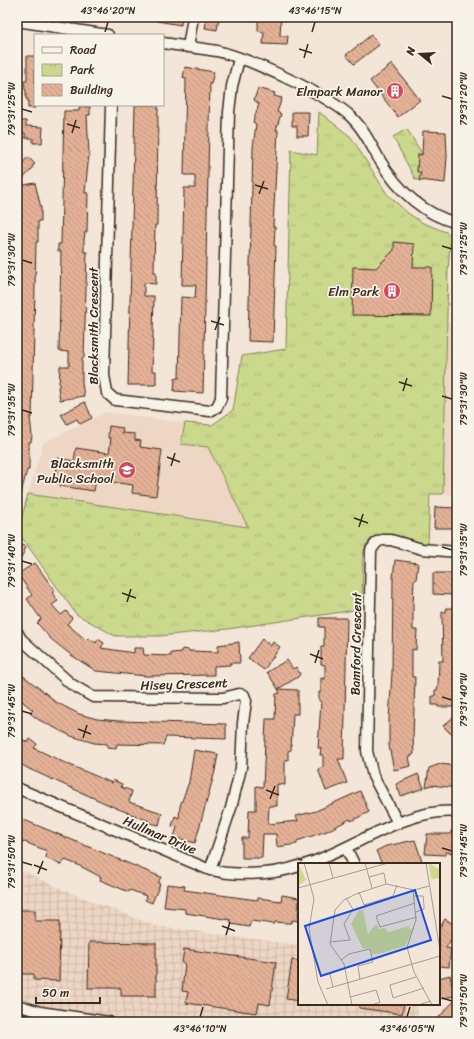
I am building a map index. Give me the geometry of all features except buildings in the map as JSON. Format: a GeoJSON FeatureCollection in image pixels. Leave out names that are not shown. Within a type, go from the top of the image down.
{"type":"FeatureCollection","features":[{"type":"Feature","properties":{"kind":"street"},"geometry":{"type":"LineString","coordinates":[[188,47],[193,17]]}},
{"type":"Feature","properties":{"kind":"street"},"geometry":{"type":"LineString","coordinates":[[17,21],[50,21],[104,34]]}},
{"type":"Feature","properties":{"kind":"street"},"geometry":{"type":"LineString","coordinates":[[164,43],[218,52],[239,59],[307,88],[348,115],[361,128],[384,166],[404,192],[433,213],[457,223]]}},
{"type":"Feature","properties":{"kind":"street","name":"Blacksmith Crescent"},"geometry":{"type":"LineString","coordinates":[[111,106],[104,375],[107,393],[115,400],[210,411],[217,407],[222,398],[229,112],[232,86],[239,59]]}},
{"type":"Feature","properties":{"kind":"street","name":"Bamford Crescent"},"geometry":{"type":"LineString","coordinates":[[398,824],[373,776],[367,751],[371,550],[377,542],[390,540],[422,549],[457,552]]}},
{"type":"Feature","properties":{"kind":"street","name":"Hisey Crescent"},"geometry":{"type":"LineString","coordinates":[[17,632],[21,640],[71,684],[93,697],[223,698],[239,694],[244,695],[246,701],[243,723],[241,768],[231,808],[210,870]]}},
{"type":"Feature","properties":{"kind":"street","name":"Hullmar Drive"},"geometry":{"type":"LineString","coordinates":[[17,788],[210,870],[229,874],[254,874],[274,873],[298,866]]}},
{"type":"Feature","properties":{"kind":"street"},"geometry":{"type":"LineString","coordinates":[[309,863],[398,824],[440,811],[457,812]]}},
{"type":"Feature","properties":{"kind":"street"},"geometry":{"type":"LineString","coordinates":[[346,848],[354,863]]}},
{"type":"Feature","properties":{"kind":"street"},"geometry":{"type":"LineString","coordinates":[[17,1005],[40,1012],[109,1022]]}},
{"type":"Feature","properties":{"kind":"shaded area"},"geometry":{"type":"Polygon","coordinates":[[[455,17],[457,17],[457,130],[453,130],[455,17]]]}},
{"type":"Feature","properties":{"kind":"shaded area"},"geometry":{"type":"Polygon","coordinates":[[[447,322],[457,322],[457,495],[443,494],[447,322]]]}},
{"type":"Feature","properties":{"kind":"shaded area","name":"Blacksmith Public School"},"geometry":{"type":"Polygon","coordinates":[[[106,412],[185,423],[181,444],[208,447],[249,527],[28,494],[43,443],[106,412]]]}},
{"type":"Feature","properties":{"kind":"shaded area"},"geometry":{"type":"Polygon","coordinates":[[[17,868],[66,891],[156,926],[298,945],[298,1005],[418,1005],[418,1022],[17,1022],[17,868]]]}},
{"type":"Feature","properties":{"kind":"green space"},"geometry":{"type":"Polygon","coordinates":[[[319,112],[351,137],[387,194],[409,214],[423,223],[451,234],[448,270],[443,494],[430,494],[428,544],[390,534],[381,534],[373,537],[367,544],[363,555],[362,609],[228,629],[160,636],[115,636],[76,614],[18,532],[28,494],[248,527],[208,447],[181,444],[185,423],[212,425],[233,410],[242,356],[286,349],[291,150],[317,155],[319,112]]]}},
{"type":"Feature","properties":{"kind":"green space"},"geometry":{"type":"Polygon","coordinates":[[[407,129],[421,152],[422,182],[415,179],[393,137],[407,129]]]}},
{"type":"Feature","properties":{"kind":"place","name":"Elmpark Manor"},"geometry":{"type":"Point","coordinates":[395,91]}},
{"type":"Feature","properties":{"kind":"place","name":"Elm Park"},"geometry":{"type":"Point","coordinates":[392,291]}},
{"type":"Feature","properties":{"kind":"place","name":"Blacksmith Public School"},"geometry":{"type":"Point","coordinates":[127,470]}}]}
